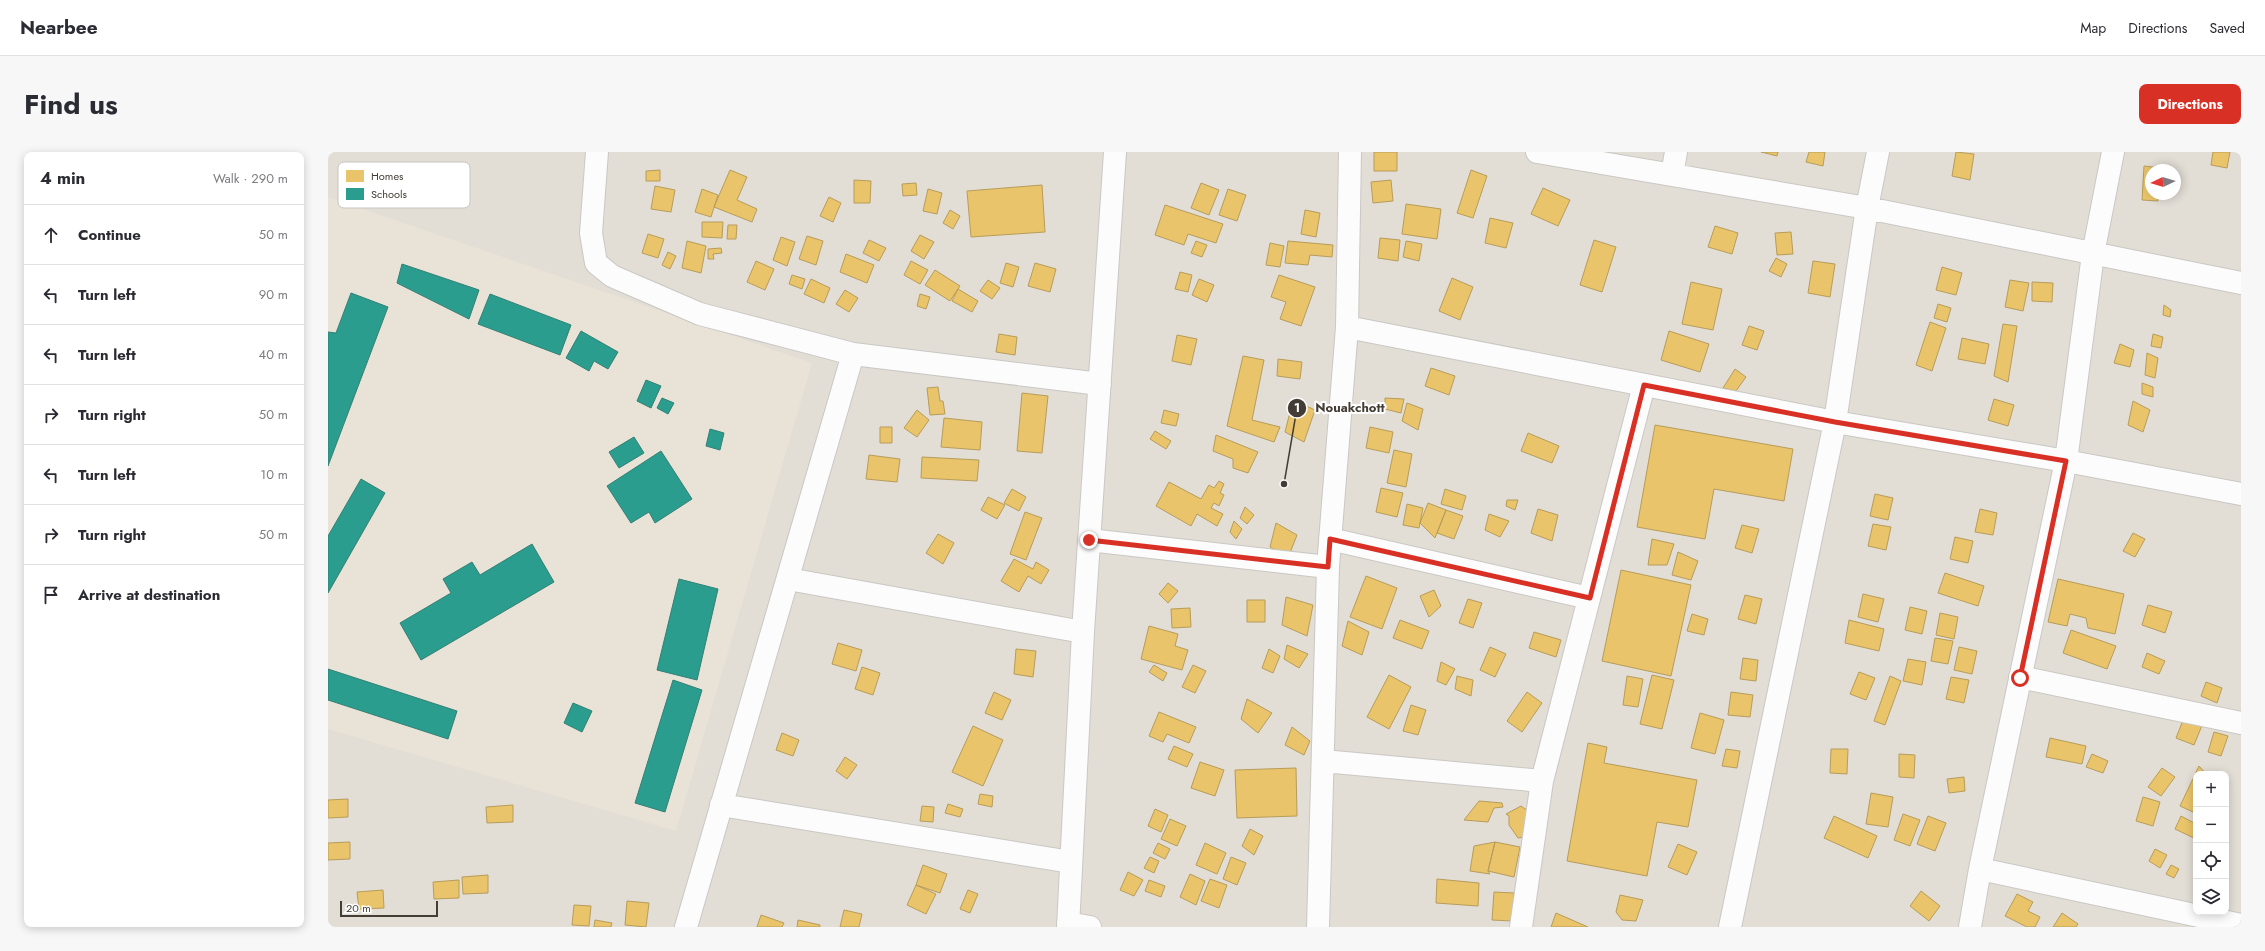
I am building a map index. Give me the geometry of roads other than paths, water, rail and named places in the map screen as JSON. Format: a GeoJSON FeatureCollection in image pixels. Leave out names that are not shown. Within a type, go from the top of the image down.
{"type":"FeatureCollection","features":[{"type":"Feature","properties":{"kind":"street"},"geometry":{"type":"LineString","coordinates":[[597,152],[591,232],[596,263],[612,276],[700,314],[854,354],[1100,384]]}},
{"type":"Feature","properties":{"kind":"street"},"geometry":{"type":"LineString","coordinates":[[1090,927],[1068,925],[1083,632],[1115,152]]}},
{"type":"Feature","properties":{"kind":"street"},"geometry":{"type":"LineString","coordinates":[[1318,927],[1328,567],[1347,327],[1350,152]]}},
{"type":"Feature","properties":{"kind":"street"},"geometry":{"type":"LineString","coordinates":[[1537,152],[1867,208],[2241,283]]}},
{"type":"Feature","properties":{"kind":"street"},"geometry":{"type":"LineString","coordinates":[[1672,175],[1676,152]]}},
{"type":"Feature","properties":{"kind":"street"},"geometry":{"type":"LineString","coordinates":[[1730,927],[1835,422],[1867,208],[1878,152]]}},
{"type":"Feature","properties":{"kind":"street"},"geometry":{"type":"LineString","coordinates":[[1970,927],[1980,868],[2066,461],[2092,254],[2113,152]]}},
{"type":"Feature","properties":{"kind":"street"},"geometry":{"type":"LineString","coordinates":[[1347,327],[1835,422],[2066,461],[2241,494]]}},
{"type":"Feature","properties":{"kind":"street"},"geometry":{"type":"LineString","coordinates":[[686,927],[854,354]]}},
{"type":"Feature","properties":{"kind":"street"},"geometry":{"type":"LineString","coordinates":[[1521,927],[1542,781],[1644,385]]}},
{"type":"Feature","properties":{"kind":"street"},"geometry":{"type":"LineString","coordinates":[[1330,539],[1590,598]]}},
{"type":"Feature","properties":{"kind":"street"},"geometry":{"type":"LineString","coordinates":[[1089,540],[1328,567]]}},
{"type":"Feature","properties":{"kind":"street"},"geometry":{"type":"LineString","coordinates":[[788,579],[1083,632]]}},
{"type":"Feature","properties":{"kind":"street"},"geometry":{"type":"LineString","coordinates":[[2020,678],[2241,723]]}},
{"type":"Feature","properties":{"kind":"street"},"geometry":{"type":"LineString","coordinates":[[1323,761],[1542,781]]}},
{"type":"Feature","properties":{"kind":"street"},"geometry":{"type":"LineString","coordinates":[[722,805],[1071,862]]}},
{"type":"Feature","properties":{"kind":"street"},"geometry":{"type":"LineString","coordinates":[[1980,868],[2241,925]]}},
{"type":"Feature","properties":{"kind":"place","name":"Nouakchott"},"geometry":{"type":"Point","coordinates":[1284,484]}}]}
